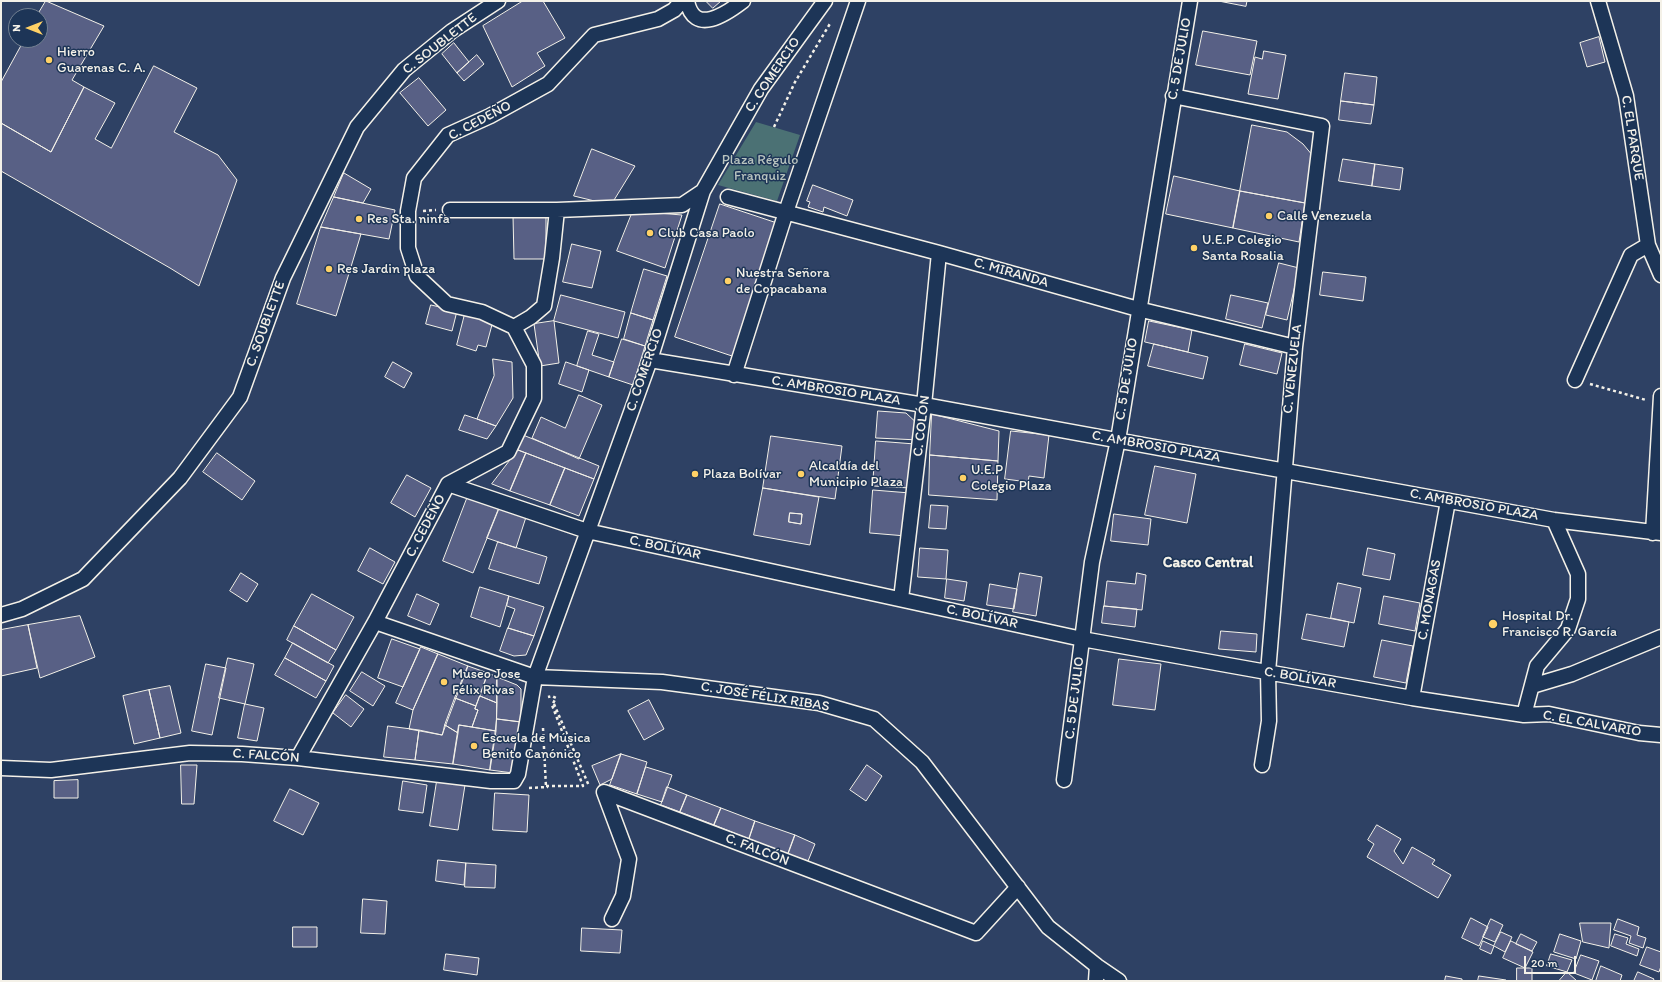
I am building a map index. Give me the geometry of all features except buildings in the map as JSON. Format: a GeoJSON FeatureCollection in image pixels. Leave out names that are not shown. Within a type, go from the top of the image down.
{"type":"FeatureCollection","features":[{"type":"Feature","properties":{"kind":"street","name":"C. SOUBLETTE"},"geometry":{"type":"LineString","coordinates":[[1,615],[22,609],[82,579],[180,478],[240,396],[283,278],[357,127],[404,70],[452,31],[498,1]]}},
{"type":"Feature","properties":{"kind":"street","name":"C. CEDEÑO"},"geometry":{"type":"LineString","coordinates":[[298,758],[375,622],[448,484],[508,452],[534,398],[534,366],[514,327],[482,312],[447,304],[417,276],[408,248],[408,211],[414,178],[448,135],[490,116],[548,84],[594,35],[658,19],[674,10],[682,1]]}},
{"type":"Feature","properties":{"kind":"street"},"geometry":{"type":"LineString","coordinates":[[687,1],[692,13],[699,19],[712,20],[743,1]]}},
{"type":"Feature","properties":{"kind":"street","name":"C. COMERCIO"},"geometry":{"type":"LineString","coordinates":[[514,781],[518,774],[520,765],[535,678],[650,360],[702,191],[761,89],[825,1]]}},
{"type":"Feature","properties":{"kind":"street"},"geometry":{"type":"LineString","coordinates":[[734,375],[786,212],[858,1]]}},
{"type":"Feature","properties":{"kind":"street","name":"C. 5 DE JULIO"},"geometry":{"type":"LineString","coordinates":[[1064,780],[1092,562],[1118,440],[1138,309],[1190,1]]}},
{"type":"Feature","properties":{"kind":"street","name":"C. EL PARQUE"},"geometry":{"type":"LineString","coordinates":[[1598,1],[1626,96],[1648,245],[1661,275]]}},
{"type":"Feature","properties":{"kind":"street","name":"C. VENEZUELA"},"geometry":{"type":"LineString","coordinates":[[1173,96],[1322,126],[1295,346],[1268,672],[1269,721],[1262,765]]}},
{"type":"Feature","properties":{"kind":"street"},"geometry":{"type":"LineString","coordinates":[[450,210],[556,210],[682,206],[702,191]]}},
{"type":"Feature","properties":{"kind":"street","name":"C. MIRANDA"},"geometry":{"type":"LineString","coordinates":[[728,197],[939,253],[1138,309],[1295,346]]}},
{"type":"Feature","properties":{"kind":"street"},"geometry":{"type":"LineString","coordinates":[[514,327],[531,317],[544,306],[552,258],[556,210]]}},
{"type":"Feature","properties":{"kind":"street"},"geometry":{"type":"LineString","coordinates":[[1575,380],[1631,255],[1648,245]]}},
{"type":"Feature","properties":{"kind":"street","name":"C. COLÓN"},"geometry":{"type":"LineString","coordinates":[[901,599],[924,405],[939,253]]}},
{"type":"Feature","properties":{"kind":"street","name":"C. AMBROSIO PLAZA"},"geometry":{"type":"LineString","coordinates":[[650,360],[924,405],[1554,520],[1657,533]]}},
{"type":"Feature","properties":{"kind":"street"},"geometry":{"type":"LineString","coordinates":[[1657,533],[1661,400]]}},
{"type":"Feature","properties":{"kind":"street","name":"C. BOLÍVAR"},"geometry":{"type":"LineString","coordinates":[[448,484],[587,531],[1082,639],[1412,698],[1524,715]]}},
{"type":"Feature","properties":{"kind":"street","name":"C. MONAGAS"},"geometry":{"type":"LineString","coordinates":[[1412,698],[1448,501]]}},
{"type":"Feature","properties":{"kind":"street"},"geometry":{"type":"LineString","coordinates":[[1524,715],[1537,666],[1568,629],[1578,599],[1578,574],[1554,520]]}},
{"type":"Feature","properties":{"kind":"street","name":"C. JOSÉ FÉLIX RIBAS"},"geometry":{"type":"LineString","coordinates":[[375,622],[535,678],[662,682],[819,703],[874,718],[922,762],[1048,926],[1097,966],[1119,981]]}},
{"type":"Feature","properties":{"kind":"street"},"geometry":{"type":"LineString","coordinates":[[1532,686],[1572,674],[1661,637]]}},
{"type":"Feature","properties":{"kind":"street","name":"C. EL CALVARIO"},"geometry":{"type":"LineString","coordinates":[[1524,715],[1549,714],[1639,733],[1661,735]]}},
{"type":"Feature","properties":{"kind":"street","name":"C. FALCÓN"},"geometry":{"type":"LineString","coordinates":[[1,768],[52,770],[190,753],[242,754],[298,758],[491,781],[514,781]]}},
{"type":"Feature","properties":{"kind":"street","name":"C. FALCÓN"},"geometry":{"type":"LineString","coordinates":[[612,919],[623,896],[629,859],[604,792],[976,933],[1018,887]]}},
{"type":"Feature","properties":{"kind":"street"},"geometry":{"type":"LineString","coordinates":[[1096,981],[1097,966]]}},
{"type":"Feature","properties":{"kind":"path"},"geometry":{"type":"LineString","coordinates":[[774,127],[795,82],[833,19]]}},
{"type":"Feature","properties":{"kind":"path"},"geometry":{"type":"LineString","coordinates":[[408,211],[450,210]]}},
{"type":"Feature","properties":{"kind":"path"},"geometry":{"type":"LineString","coordinates":[[1575,380],[1661,400]]}},
{"type":"Feature","properties":{"kind":"path"},"geometry":{"type":"LineString","coordinates":[[514,781],[517,787],[530,788],[546,787],[583,786],[552,705],[554,704],[589,787],[546,787]]}},
{"type":"Feature","properties":{"kind":"path"},"geometry":{"type":"LineString","coordinates":[[539,734],[542,726],[546,787]]}},
{"type":"Feature","properties":{"kind":"path"},"geometry":{"type":"LineString","coordinates":[[530,788],[531,780]]}},
{"type":"Feature","properties":{"kind":"green space","name":"Plaza Régulo Franquiz"},"geometry":{"type":"Polygon","coordinates":[[[756,122],[800,135],[777,201],[718,185],[756,122]]]}},
{"type":"Feature","properties":{"kind":"place","name":"Hierro Guarenas C. A."},"geometry":{"type":"Point","coordinates":[49,60]}},
{"type":"Feature","properties":{"kind":"place","name":"Calle Venezuela"},"geometry":{"type":"Point","coordinates":[1269,216]}},
{"type":"Feature","properties":{"kind":"place","name":"Res Sta. ninfa"},"geometry":{"type":"Point","coordinates":[359,219]}},
{"type":"Feature","properties":{"kind":"place","name":"Club Casa Paolo"},"geometry":{"type":"Point","coordinates":[650,233]}},
{"type":"Feature","properties":{"kind":"place","name":"U.E.P Colegio Santa Rosalia"},"geometry":{"type":"Point","coordinates":[1194,248]}},
{"type":"Feature","properties":{"kind":"place","name":"Res Jardin plaza"},"geometry":{"type":"Point","coordinates":[329,269]}},
{"type":"Feature","properties":{"kind":"place","name":"Nuestra Señora de Copacabana"},"geometry":{"type":"Point","coordinates":[728,281]}},
{"type":"Feature","properties":{"kind":"place","name":"Plaza Bolívar"},"geometry":{"type":"Point","coordinates":[695,474]}},
{"type":"Feature","properties":{"kind":"place","name":"Alcaldía del Municipio Plaza"},"geometry":{"type":"Point","coordinates":[801,474]}},
{"type":"Feature","properties":{"kind":"place","name":"U.E.P Colegio Plaza"},"geometry":{"type":"Point","coordinates":[963,478]}},
{"type":"Feature","properties":{"kind":"place","name":"Hospital Dr. Francisco R. García"},"geometry":{"type":"Point","coordinates":[1493,624]}},
{"type":"Feature","properties":{"kind":"place","name":"Museo Jose Félix Rivas"},"geometry":{"type":"Point","coordinates":[444,682]}},
{"type":"Feature","properties":{"kind":"place","name":"Escuela de Música Benito Canónico"},"geometry":{"type":"Point","coordinates":[474,746]}},
{"type":"Feature","properties":{"kind":"district","name":"Casco Central"},"geometry":{"type":"Point","coordinates":[1208,563]}}]}
